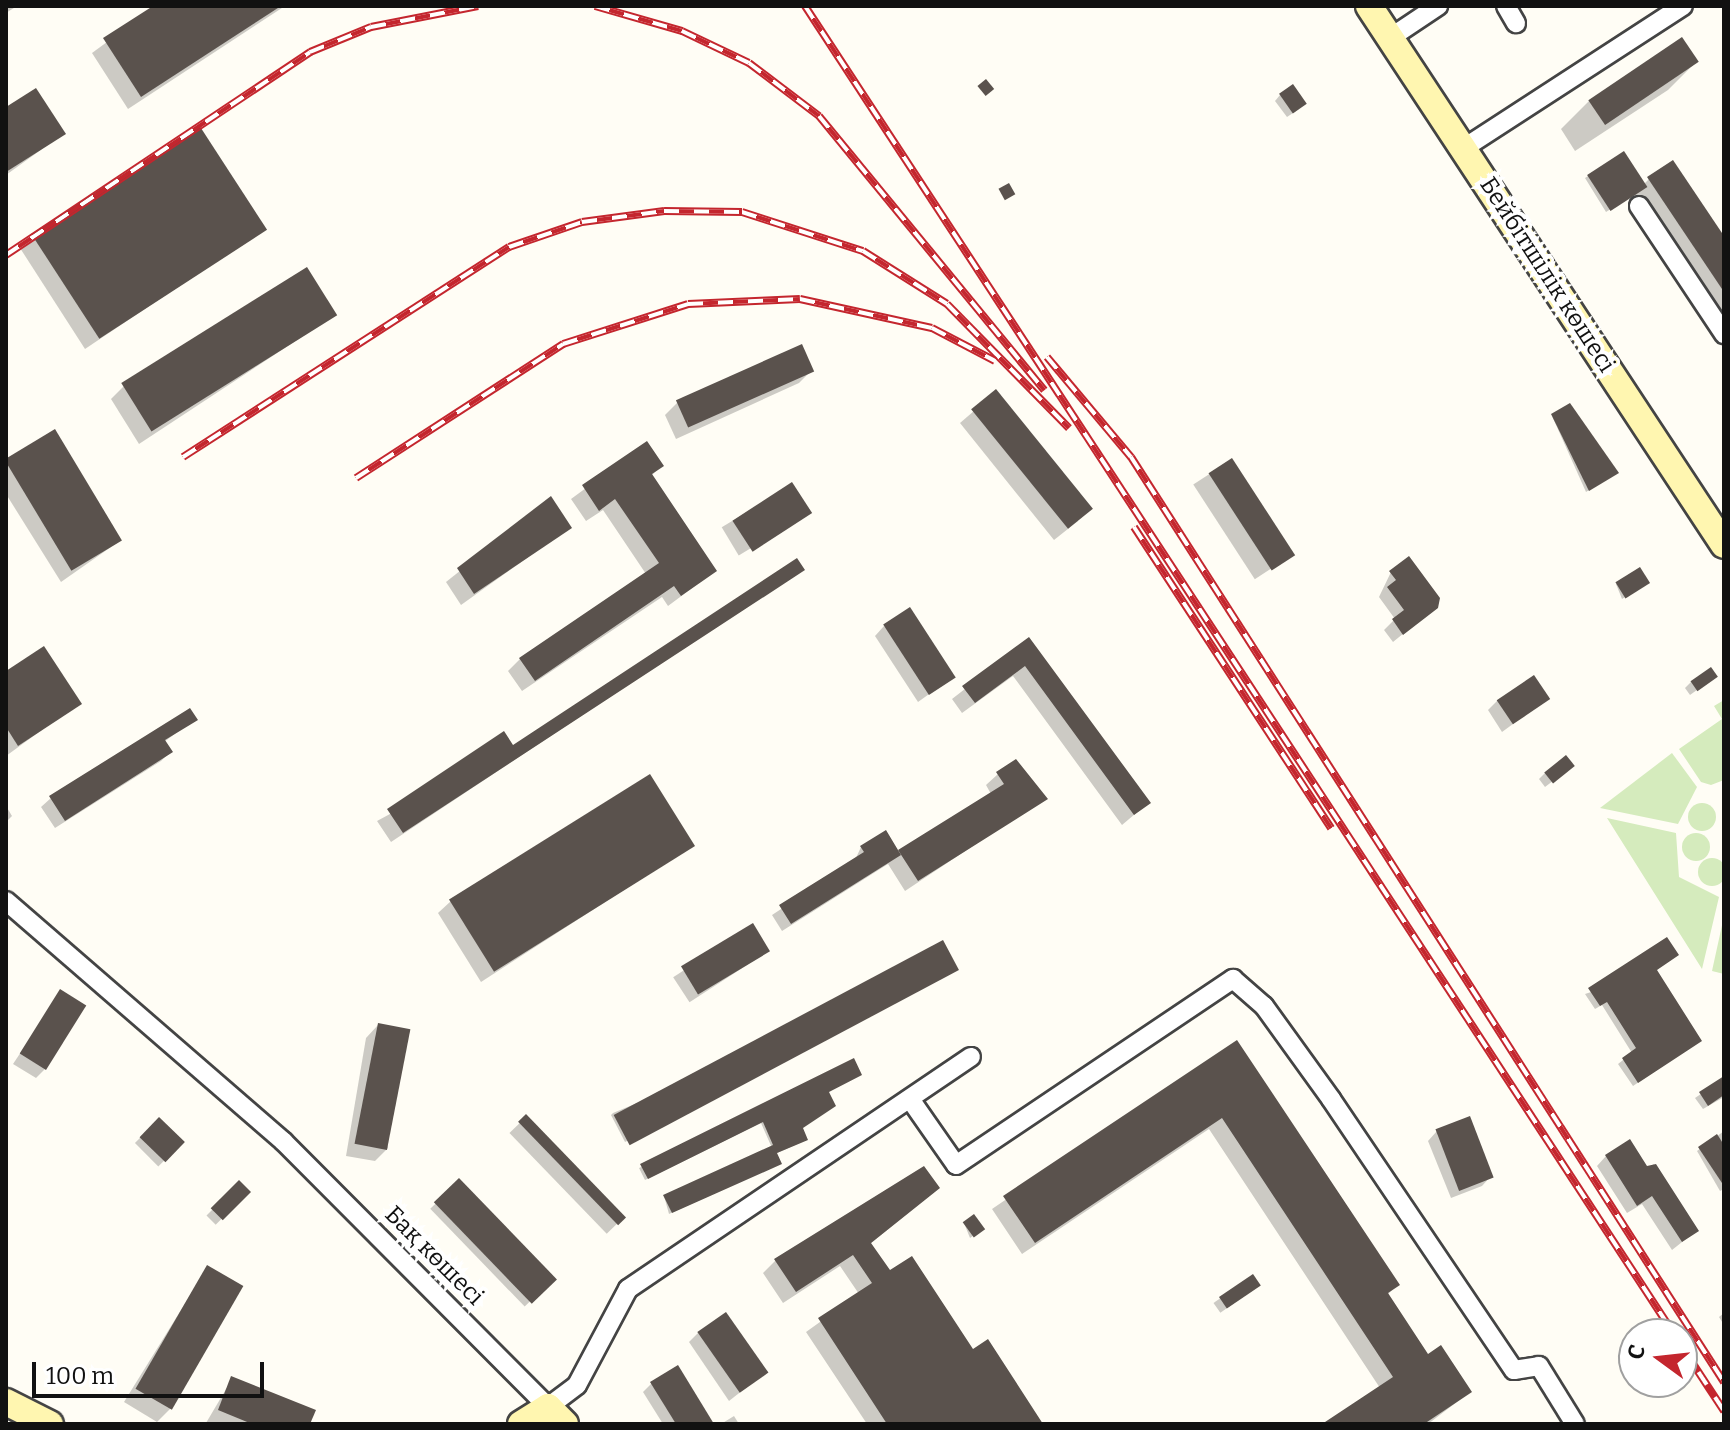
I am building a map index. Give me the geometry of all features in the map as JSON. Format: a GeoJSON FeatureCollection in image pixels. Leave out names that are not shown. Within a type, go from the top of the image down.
{"type":"FeatureCollection","features":[{"type":"Feature","properties":{"kind":"street","name":"Бейбітшілік көшесі"},"geometry":{"type":"LineString","coordinates":[[1369,6],[1724,545]]}},
{"type":"Feature","properties":{"kind":"street"},"geometry":{"type":"LineString","coordinates":[[1390,38],[1438,6]]}},
{"type":"Feature","properties":{"kind":"street"},"geometry":{"type":"LineString","coordinates":[[1506,6],[1516,23]]}},
{"type":"Feature","properties":{"kind":"street"},"geometry":{"type":"LineString","coordinates":[[1464,148],[1683,6]]}},
{"type":"Feature","properties":{"kind":"street"},"geometry":{"type":"LineString","coordinates":[[1639,206],[1724,334]]}},
{"type":"Feature","properties":{"kind":"street","name":"Бақ көшесі"},"geometry":{"type":"LineString","coordinates":[[6,901],[283,1141],[557,1415]]}},
{"type":"Feature","properties":{"kind":"street"},"geometry":{"type":"LineString","coordinates":[[910,1099],[956,1165],[1233,979],[1264,1006],[1323,1087],[1514,1370],[1539,1366],[1575,1424]]}},
{"type":"Feature","properties":{"kind":"street"},"geometry":{"type":"LineString","coordinates":[[521,1424],[557,1415],[577,1385],[628,1289],[971,1057]]}},
{"type":"Feature","properties":{"kind":"street"},"geometry":{"type":"LineString","coordinates":[[6,1402],[50,1424]]}},
{"type":"Feature","properties":{"kind":"green space"},"geometry":{"type":"Polygon","coordinates":[[[1724,700],[1724,780],[1711,785],[1701,782],[1679,749],[1722,719],[1714,706],[1724,700]]]}},
{"type":"Feature","properties":{"kind":"green space"},"geometry":{"type":"Polygon","coordinates":[[[1672,753],[1697,787],[1678,824],[1600,808],[1672,753]]]}},
{"type":"Feature","properties":{"kind":"green space"},"geometry":{"type":"Polygon","coordinates":[[[1702,803],[1712,807],[1716,817],[1712,827],[1702,831],[1692,827],[1688,817],[1692,807],[1702,803]]]}},
{"type":"Feature","properties":{"kind":"green space"},"geometry":{"type":"Polygon","coordinates":[[[1607,818],[1676,833],[1679,877],[1719,897],[1702,969],[1607,818]]]}},
{"type":"Feature","properties":{"kind":"green space"},"geometry":{"type":"Polygon","coordinates":[[[1696,833],[1706,837],[1710,847],[1706,857],[1696,861],[1686,857],[1682,847],[1686,837],[1696,833]]]}},
{"type":"Feature","properties":{"kind":"green space"},"geometry":{"type":"Polygon","coordinates":[[[1712,858],[1722,862],[1726,872],[1722,882],[1712,886],[1702,882],[1698,872],[1702,862],[1712,858]]]}},
{"type":"Feature","properties":{"kind":"green space"},"geometry":{"type":"Polygon","coordinates":[[[1724,916],[1724,974],[1712,971],[1724,916]]]}},
{"type":"Feature","properties":{"kind":"building"},"geometry":{"type":"Polygon","coordinates":[[[153,6],[281,6],[141,97],[103,38],[153,6]]]}},
{"type":"Feature","properties":{"kind":"building"},"geometry":{"type":"Polygon","coordinates":[[[1682,37],[1699,62],[1605,125],[1588,100],[1682,37]]]}},
{"type":"Feature","properties":{"kind":"building"},"geometry":{"type":"Polygon","coordinates":[[[986,79],[994,89],[986,96],[977,86],[986,79]]]}},
{"type":"Feature","properties":{"kind":"building"},"geometry":{"type":"Polygon","coordinates":[[[1293,84],[1307,104],[1293,113],[1279,94],[1293,84]]]}},
{"type":"Feature","properties":{"kind":"building"},"geometry":{"type":"Polygon","coordinates":[[[36,88],[66,134],[6,172],[6,107],[36,88]]]}},
{"type":"Feature","properties":{"kind":"building"},"geometry":{"type":"Polygon","coordinates":[[[199,125],[267,230],[99,339],[31,234],[199,125]]]}},
{"type":"Feature","properties":{"kind":"building"},"geometry":{"type":"Polygon","coordinates":[[[1624,151],[1647,187],[1611,211],[1587,175],[1624,151]]]}},
{"type":"Feature","properties":{"kind":"building"},"geometry":{"type":"Polygon","coordinates":[[[1673,160],[1724,236],[1724,292],[1647,177],[1673,160]]]}},
{"type":"Feature","properties":{"kind":"building"},"geometry":{"type":"Polygon","coordinates":[[[1009,183],[1015,194],[1005,200],[999,189],[1009,183]]]}},
{"type":"Feature","properties":{"kind":"building"},"geometry":{"type":"Polygon","coordinates":[[[307,267],[337,315],[151,431],[121,383],[307,267]]]}},
{"type":"Feature","properties":{"kind":"building"},"geometry":{"type":"Polygon","coordinates":[[[802,344],[814,371],[688,428],[676,400],[802,344]]]}},
{"type":"Feature","properties":{"kind":"building"},"geometry":{"type":"Polygon","coordinates":[[[996,389],[1093,509],[1068,529],[971,409],[996,389]]]}},
{"type":"Feature","properties":{"kind":"building"},"geometry":{"type":"Polygon","coordinates":[[[1570,403],[1619,473],[1589,491],[1551,414],[1570,403]]]}},
{"type":"Feature","properties":{"kind":"building"},"geometry":{"type":"Polygon","coordinates":[[[55,429],[122,540],[71,571],[6,462],[6,458],[55,429]]]}},
{"type":"Feature","properties":{"kind":"building"},"geometry":{"type":"Polygon","coordinates":[[[647,441],[664,466],[652,474],[717,571],[681,596],[674,586],[535,681],[519,658],[659,563],[615,499],[599,511],[582,485],[647,441]]]}},
{"type":"Feature","properties":{"kind":"building"},"geometry":{"type":"Polygon","coordinates":[[[1232,458],[1295,555],[1272,571],[1209,473],[1232,458]]]}},
{"type":"Feature","properties":{"kind":"building"},"geometry":{"type":"Polygon","coordinates":[[[792,482],[812,513],[753,552],[732,521],[792,482]]]}},
{"type":"Feature","properties":{"kind":"building"},"geometry":{"type":"Polygon","coordinates":[[[551,496],[572,528],[474,594],[457,568],[551,496]]]}},
{"type":"Feature","properties":{"kind":"building"},"geometry":{"type":"Polygon","coordinates":[[[1409,556],[1440,598],[1438,608],[1403,635],[1392,619],[1404,610],[1387,587],[1396,580],[1389,571],[1409,556]]]}},
{"type":"Feature","properties":{"kind":"building"},"geometry":{"type":"Polygon","coordinates":[[[797,558],[805,570],[403,833],[387,809],[504,731],[513,745],[797,558]]]}},
{"type":"Feature","properties":{"kind":"building"},"geometry":{"type":"Polygon","coordinates":[[[1640,567],[1650,583],[1625,598],[1615,582],[1640,567]]]}},
{"type":"Feature","properties":{"kind":"building"},"geometry":{"type":"Polygon","coordinates":[[[910,607],[956,677],[929,695],[883,624],[910,607]]]}},
{"type":"Feature","properties":{"kind":"building"},"geometry":{"type":"Polygon","coordinates":[[[1029,637],[1151,803],[1134,815],[1025,666],[975,703],[962,686],[1029,637]]]}},
{"type":"Feature","properties":{"kind":"building"},"geometry":{"type":"Polygon","coordinates":[[[44,646],[82,704],[18,746],[6,727],[6,671],[44,646]]]}},
{"type":"Feature","properties":{"kind":"building"},"geometry":{"type":"Polygon","coordinates":[[[1711,667],[1718,677],[1697,691],[1691,681],[1711,667]]]}},
{"type":"Feature","properties":{"kind":"building"},"geometry":{"type":"Polygon","coordinates":[[[1534,675],[1550,699],[1513,724],[1497,700],[1534,675]]]}},
{"type":"Feature","properties":{"kind":"building"},"geometry":{"type":"Polygon","coordinates":[[[190,708],[198,720],[165,740],[173,752],[65,821],[49,796],[190,708]]]}},
{"type":"Feature","properties":{"kind":"building"},"geometry":{"type":"Polygon","coordinates":[[[1566,755],[1575,766],[1553,784],[1544,773],[1566,755]]]}},
{"type":"Feature","properties":{"kind":"building"},"geometry":{"type":"Polygon","coordinates":[[[1016,759],[1048,799],[918,881],[898,850],[1004,784],[996,772],[1016,759]]]}},
{"type":"Feature","properties":{"kind":"building"},"geometry":{"type":"Polygon","coordinates":[[[650,774],[695,846],[494,972],[449,900],[650,774]]]}},
{"type":"Feature","properties":{"kind":"building"},"geometry":{"type":"Polygon","coordinates":[[[886,830],[901,855],[791,924],[779,905],[864,852],[860,846],[886,830]]]}},
{"type":"Feature","properties":{"kind":"building"},"geometry":{"type":"Polygon","coordinates":[[[753,923],[770,951],[698,995],[681,966],[753,923]]]}},
{"type":"Feature","properties":{"kind":"building"},"geometry":{"type":"Polygon","coordinates":[[[1667,937],[1679,955],[1657,970],[1702,1041],[1638,1083],[1622,1058],[1636,1048],[1607,1002],[1600,1006],[1588,988],[1667,937]]]}},
{"type":"Feature","properties":{"kind":"building"},"geometry":{"type":"Polygon","coordinates":[[[943,940],[959,970],[630,1145],[614,1115],[943,940]]]}},
{"type":"Feature","properties":{"kind":"building"},"geometry":{"type":"Polygon","coordinates":[[[60,989],[86,1005],[46,1070],[20,1053],[60,989]]]}},
{"type":"Feature","properties":{"kind":"building"},"geometry":{"type":"Polygon","coordinates":[[[378,1023],[410,1029],[387,1150],[355,1144],[378,1023]]]}},
{"type":"Feature","properties":{"kind":"building"},"geometry":{"type":"Polygon","coordinates":[[[1237,1040],[1400,1285],[1388,1293],[1428,1354],[1441,1345],[1472,1392],[1424,1424],[1322,1424],[1393,1377],[1222,1118],[1035,1243],[1003,1196],[1237,1040]]]}},
{"type":"Feature","properties":{"kind":"building"},"geometry":{"type":"Polygon","coordinates":[[[854,1058],[862,1075],[829,1092],[836,1106],[803,1128],[808,1140],[777,1153],[782,1164],[672,1213],[663,1195],[773,1145],[763,1122],[648,1179],[640,1164],[854,1058]]]}},
{"type":"Feature","properties":{"kind":"building"},"geometry":{"type":"Polygon","coordinates":[[[1724,1076],[1724,1095],[1708,1106],[1699,1092],[1724,1076]]]}},
{"type":"Feature","properties":{"kind":"building"},"geometry":{"type":"Polygon","coordinates":[[[526,1114],[626,1218],[618,1225],[518,1122],[526,1114]]]}},
{"type":"Feature","properties":{"kind":"building"},"geometry":{"type":"Polygon","coordinates":[[[1470,1116],[1494,1178],[1459,1191],[1435,1129],[1470,1116]]]}},
{"type":"Feature","properties":{"kind":"building"},"geometry":{"type":"Polygon","coordinates":[[[159,1117],[185,1142],[165,1162],[140,1137],[159,1117]]]}},
{"type":"Feature","properties":{"kind":"building"},"geometry":{"type":"Polygon","coordinates":[[[1717,1134],[1724,1145],[1724,1186],[1698,1147],[1717,1134]]]}},
{"type":"Feature","properties":{"kind":"building"},"geometry":{"type":"Polygon","coordinates":[[[1630,1139],[1647,1166],[1656,1164],[1699,1231],[1682,1242],[1652,1196],[1637,1206],[1605,1155],[1630,1139]]]}},
{"type":"Feature","properties":{"kind":"building"},"geometry":{"type":"Polygon","coordinates":[[[924,1166],[940,1188],[871,1243],[890,1270],[912,1256],[973,1349],[988,1339],[1043,1424],[887,1424],[818,1318],[872,1283],[853,1255],[796,1292],[774,1259],[924,1166]]]}},
{"type":"Feature","properties":{"kind":"building"},"geometry":{"type":"Polygon","coordinates":[[[459,1178],[557,1279],[532,1304],[434,1202],[459,1178]]]}},
{"type":"Feature","properties":{"kind":"building"},"geometry":{"type":"Polygon","coordinates":[[[239,1180],[251,1192],[223,1220],[211,1208],[239,1180]]]}},
{"type":"Feature","properties":{"kind":"building"},"geometry":{"type":"Polygon","coordinates":[[[974,1214],[985,1229],[974,1238],[963,1222],[974,1214]]]}},
{"type":"Feature","properties":{"kind":"building"},"geometry":{"type":"Polygon","coordinates":[[[207,1265],[243,1286],[172,1410],[136,1389],[207,1265]]]}},
{"type":"Feature","properties":{"kind":"building"},"geometry":{"type":"Polygon","coordinates":[[[1253,1274],[1261,1286],[1227,1309],[1219,1297],[1253,1274]]]}},
{"type":"Feature","properties":{"kind":"building"},"geometry":{"type":"Polygon","coordinates":[[[726,1312],[768,1373],[740,1393],[697,1332],[726,1312]]]}},
{"type":"Feature","properties":{"kind":"building"},"geometry":{"type":"Polygon","coordinates":[[[678,1365],[714,1424],[676,1424],[650,1382],[678,1365]]]}},
{"type":"Feature","properties":{"kind":"building"},"geometry":{"type":"Polygon","coordinates":[[[231,1376],[316,1410],[310,1424],[252,1424],[218,1410],[231,1376]]]}},
{"type":"Feature","properties":{"kind":"railway"},"geometry":{"type":"LineString","coordinates":[[6,255],[310,52],[371,27],[478,6]]}},
{"type":"Feature","properties":{"kind":"railway"},"geometry":{"type":"LineString","coordinates":[[595,6],[682,31],[749,63],[819,116],[1044,390]]}},
{"type":"Feature","properties":{"kind":"railway"},"geometry":{"type":"LineString","coordinates":[[805,6],[1664,1318]]}},
{"type":"Feature","properties":{"kind":"railway"},"geometry":{"type":"LineString","coordinates":[[183,457],[509,247],[582,222],[664,211],[742,212],[863,251],[947,304],[1069,428]]}},
{"type":"Feature","properties":{"kind":"railway"},"geometry":{"type":"LineString","coordinates":[[356,478],[563,344],[688,304],[800,299],[932,328],[995,361]]}},
{"type":"Feature","properties":{"kind":"railway"},"geometry":{"type":"LineString","coordinates":[[1047,357],[1131,457],[1724,1382]]}},
{"type":"Feature","properties":{"kind":"railway"},"geometry":{"type":"LineString","coordinates":[[1134,527],[1331,828]]}},
{"type":"Feature","properties":{"kind":"railway"},"geometry":{"type":"LineString","coordinates":[[1698,1371],[1724,1411]]}}]}
